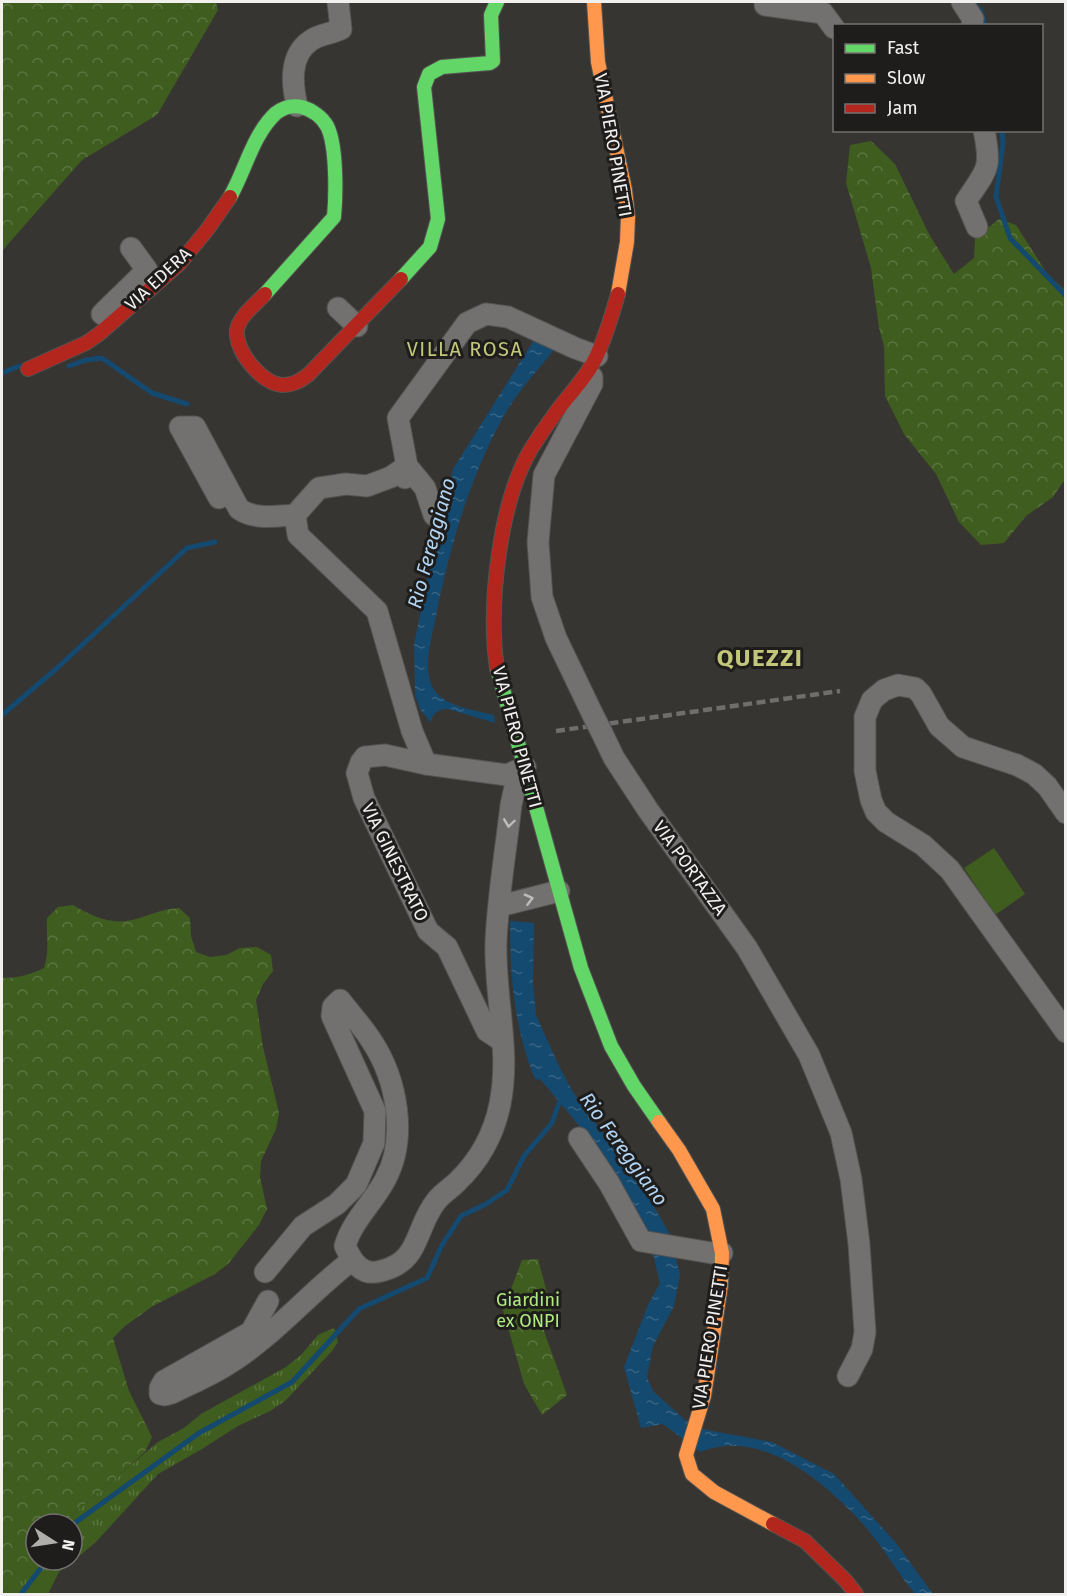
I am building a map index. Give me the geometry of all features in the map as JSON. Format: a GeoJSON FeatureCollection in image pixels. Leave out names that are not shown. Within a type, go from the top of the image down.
{"type":"FeatureCollection","features":[{"type":"Feature","properties":{"kind":"street"},"geometry":{"type":"LineString","coordinates":[[338,2],[341,30],[311,40],[302,48],[296,60],[293,76],[297,106],[315,113],[329,130],[337,203],[334,217],[240,321],[237,330],[242,353],[250,365],[269,380],[280,385],[296,383],[308,375],[430,247],[438,219],[424,87],[429,74],[442,67],[493,61],[491,15],[497,2]]}},
{"type":"Feature","properties":{"kind":"street","name":"VIA PIERO PINETTI"},"geometry":{"type":"LineString","coordinates":[[594,2],[598,62],[626,190],[627,242],[620,286],[611,318],[594,360],[543,430],[524,462],[508,508],[499,548],[493,643],[498,676],[581,968],[611,1046],[634,1086],[679,1150],[713,1209],[722,1253],[720,1297],[703,1401],[686,1455],[692,1474],[714,1492],[805,1541],[846,1581],[856,1594]]}},
{"type":"Feature","properties":{"kind":"street"},"geometry":{"type":"LineString","coordinates":[[962,2],[973,19],[972,24]]}},
{"type":"Feature","properties":{"kind":"street"},"geometry":{"type":"LineString","coordinates":[[765,5],[823,13],[833,27]]}},
{"type":"Feature","properties":{"kind":"street","name":"VIA EDERA"},"geometry":{"type":"LineString","coordinates":[[131,248],[147,270],[81,334],[80,340],[83,343],[87,343],[178,265],[214,222],[235,187],[266,124],[275,114],[285,108],[297,106]]}},
{"type":"Feature","properties":{"kind":"street"},"geometry":{"type":"LineString","coordinates":[[977,227],[966,201],[988,167],[989,154],[984,132]]}},
{"type":"Feature","properties":{"kind":"street"},"geometry":{"type":"LineString","coordinates":[[338,308],[357,326]]}},
{"type":"Feature","properties":{"kind":"street"},"geometry":{"type":"LineString","coordinates":[[434,514],[425,488],[406,472],[398,418],[467,323],[486,314],[508,317],[575,348],[594,360]]}},
{"type":"Feature","properties":{"kind":"street"},"geometry":{"type":"LineString","coordinates":[[28,369],[83,343]]}},
{"type":"Feature","properties":{"kind":"street","name":"VIA PORTAZZA"},"geometry":{"type":"LineString","coordinates":[[594,360],[592,384],[544,475],[538,542],[542,597],[556,638],[614,758],[648,810],[747,948],[809,1055],[842,1133],[851,1179],[859,1244],[865,1332],[862,1349],[848,1376]]}},
{"type":"Feature","properties":{"kind":"street"},"geometry":{"type":"LineString","coordinates":[[219,498],[180,427],[195,428],[239,509],[247,514],[295,515],[320,488],[345,484],[367,486],[406,472]]}},
{"type":"Feature","properties":{"kind":"street"},"geometry":{"type":"LineString","coordinates":[[295,515],[298,535],[377,611],[412,731],[426,764]]}},
{"type":"Feature","properties":{"kind":"street"},"geometry":{"type":"LineString","coordinates":[[1060,805],[1034,774],[1017,765],[963,747],[939,726],[921,694],[915,688],[898,685],[878,693],[872,700],[865,717],[865,771],[876,812],[886,822],[936,855],[950,870],[1065,1032]]}},
{"type":"Feature","properties":{"kind":"street","name":"VIA GINESTRATO"},"geometry":{"type":"LineString","coordinates":[[502,1041],[487,1031],[447,947],[428,931],[364,798],[357,773],[365,757],[385,755],[426,764],[507,775],[525,767]]}},
{"type":"Feature","properties":{"kind":"street"},"geometry":{"type":"LineString","coordinates":[[265,1272],[303,1226],[338,1204],[357,1185],[374,1143],[375,1111],[332,1016],[333,1007],[340,1000],[372,1041],[388,1072],[396,1102],[398,1128],[392,1167],[376,1197],[349,1230],[345,1246],[360,1270],[376,1273],[403,1263],[413,1249],[422,1225],[438,1199],[477,1160],[489,1141],[500,1104],[504,1058],[496,940],[511,805],[515,787],[525,767]]}},
{"type":"Feature","properties":{"kind":"street"},"geometry":{"type":"LineString","coordinates":[[500,906],[559,891]]}},
{"type":"Feature","properties":{"kind":"street","name":"VIA PIERO PINETTI"},"geometry":{"type":"LineString","coordinates":[[579,1138],[609,1183],[641,1241],[722,1253]]}},
{"type":"Feature","properties":{"kind":"street"},"geometry":{"type":"LineString","coordinates":[[268,1301],[251,1332],[164,1381],[160,1394],[172,1393],[226,1366],[264,1337],[352,1260]]}},
{"type":"Feature","properties":{"kind":"green space"},"geometry":{"type":"Polygon","coordinates":[[[2,2],[216,2],[218,10],[157,115],[82,160],[2,251],[2,2]]]}},
{"type":"Feature","properties":{"kind":"green space"},"geometry":{"type":"Polygon","coordinates":[[[871,141],[895,164],[930,236],[954,274],[974,258],[975,239],[999,219],[1016,225],[1048,275],[1065,290],[1065,479],[1053,497],[1026,516],[1004,543],[981,545],[959,522],[936,474],[904,434],[885,396],[884,346],[879,328],[871,268],[846,183],[850,145],[871,141]]]}},
{"type":"Feature","properties":{"kind":"green space"},"geometry":{"type":"Polygon","coordinates":[[[994,848],[1025,894],[995,915],[964,868],[994,848]]]}},
{"type":"Feature","properties":{"kind":"green space"},"geometry":{"type":"Polygon","coordinates":[[[73,905],[94,916],[116,921],[132,920],[179,908],[190,918],[191,936],[196,952],[210,957],[226,955],[240,948],[257,947],[271,955],[273,971],[263,984],[256,1000],[263,1047],[279,1113],[276,1129],[261,1161],[260,1177],[267,1209],[259,1225],[228,1264],[215,1274],[153,1306],[125,1326],[113,1338],[129,1391],[152,1437],[145,1452],[75,1512],[24,1512],[24,1566],[2,1593],[2,978],[23,976],[44,968],[47,949],[47,918],[58,907],[73,905]]]}},
{"type":"Feature","properties":{"kind":"green space","name":"Giardini ex ONPI"},"geometry":{"type":"Polygon","coordinates":[[[538,1259],[552,1312],[544,1331],[567,1395],[542,1415],[524,1384],[503,1310],[522,1260],[538,1259]]]}},
{"type":"Feature","properties":{"kind":"green space"},"geometry":{"type":"Polygon","coordinates":[[[334,1328],[338,1342],[285,1401],[158,1474],[95,1543],[84,1552],[84,1512],[75,1512],[158,1442],[184,1428],[201,1414],[286,1367],[301,1355],[318,1335],[334,1328]]]}},
{"type":"Feature","properties":{"kind":"green space"},"geometry":{"type":"Polygon","coordinates":[[[24,1564],[24,1572],[59,1572],[48,1594],[2,1594],[24,1564]]]}},
{"type":"Feature","properties":{"kind":"water","name":"Rio Fereggiano"},"geometry":{"type":"Polygon","coordinates":[[[534,340],[554,350],[512,403],[478,469],[454,542],[441,591],[429,652],[428,671],[433,688],[438,694],[444,700],[460,707],[494,715],[495,723],[448,709],[436,712],[431,723],[420,709],[415,695],[414,645],[427,580],[441,537],[453,469],[534,340]]]}},
{"type":"Feature","properties":{"kind":"water","name":"Rio Fereggiano"},"geometry":{"type":"Polygon","coordinates":[[[510,921],[534,923],[533,983],[536,1015],[559,1066],[573,1092],[621,1158],[633,1169],[669,1233],[680,1274],[674,1306],[653,1346],[647,1377],[653,1391],[685,1420],[707,1430],[772,1442],[834,1474],[896,1543],[933,1594],[915,1594],[863,1524],[830,1491],[790,1462],[768,1452],[746,1447],[723,1446],[700,1452],[663,1424],[641,1428],[624,1367],[648,1305],[660,1283],[647,1229],[619,1180],[581,1128],[541,1080],[535,1079],[518,1021],[511,961],[510,921]]]}},
{"type":"Feature","properties":{"kind":"waterway"},"geometry":{"type":"LineString","coordinates":[[974,4],[981,11],[984,24]]}},
{"type":"Feature","properties":{"kind":"waterway"},"geometry":{"type":"LineString","coordinates":[[1002,132],[1003,143],[996,197],[1010,238],[1066,296]]}},
{"type":"Feature","properties":{"kind":"waterway"},"geometry":{"type":"LineString","coordinates":[[69,366],[86,360],[102,358],[152,393],[187,404]]}},
{"type":"Feature","properties":{"kind":"waterway"},"geometry":{"type":"LineString","coordinates":[[2,373],[19,366]]}},
{"type":"Feature","properties":{"kind":"waterway"},"geometry":{"type":"LineString","coordinates":[[2,715],[56,669],[187,548],[215,542]]}},
{"type":"Feature","properties":{"kind":"waterway"},"geometry":{"type":"LineString","coordinates":[[84,1516],[199,1433],[292,1382],[359,1309],[427,1278],[442,1245],[461,1216],[486,1204],[507,1190],[524,1156],[552,1123],[562,1095]]}},
{"type":"Feature","properties":{"kind":"waterway"},"geometry":{"type":"LineString","coordinates":[[21,1594],[38,1572]]}},
{"type":"Feature","properties":{"kind":"railway"},"geometry":{"type":"LineString","coordinates":[[556,731],[840,691]]}},
{"type":"Feature","properties":{"kind":"traffic: fast"},"geometry":{"type":"LineString","coordinates":[[401,279],[430,247],[438,219],[424,87],[429,74],[442,67],[493,61],[491,15],[497,2]]}},
{"type":"Feature","properties":{"kind":"traffic: fast"},"geometry":{"type":"LineString","coordinates":[[230,197],[261,131],[276,113],[289,107],[302,107],[316,114],[325,123],[333,145],[334,217],[265,294]]}},
{"type":"Feature","properties":{"kind":"traffic: fast"},"geometry":{"type":"LineString","coordinates":[[497,668],[581,968],[611,1046],[634,1086],[659,1122]]}},
{"type":"Feature","properties":{"kind":"traffic: slow"},"geometry":{"type":"LineString","coordinates":[[594,2],[598,62],[625,190],[628,217],[627,242],[618,294]]}},
{"type":"Feature","properties":{"kind":"traffic: slow"},"geometry":{"type":"LineString","coordinates":[[659,1122],[679,1150],[713,1209],[722,1253],[721,1285],[704,1396],[686,1455],[692,1474],[714,1492],[773,1524]]}},
{"type":"Feature","properties":{"kind":"traffic: jam"},"geometry":{"type":"LineString","coordinates":[[28,369],[86,343],[99,334],[179,264],[230,197]]}},
{"type":"Feature","properties":{"kind":"traffic: jam"},"geometry":{"type":"LineString","coordinates":[[265,294],[248,311],[238,326],[240,348],[258,373],[274,383],[286,385],[308,375],[401,279]]}},
{"type":"Feature","properties":{"kind":"traffic: jam"},"geometry":{"type":"LineString","coordinates":[[497,668],[495,586],[511,497],[531,449],[593,363],[606,333],[618,294]]}},
{"type":"Feature","properties":{"kind":"traffic: jam"},"geometry":{"type":"LineString","coordinates":[[773,1524],[805,1541],[846,1581],[856,1594]]}},
{"type":"Feature","properties":{"kind":"district","name":"VILLA ROSA"},"geometry":{"type":"Point","coordinates":[465,349]}},
{"type":"Feature","properties":{"kind":"district","name":"QUEZZI"},"geometry":{"type":"Point","coordinates":[760,658]}}]}
